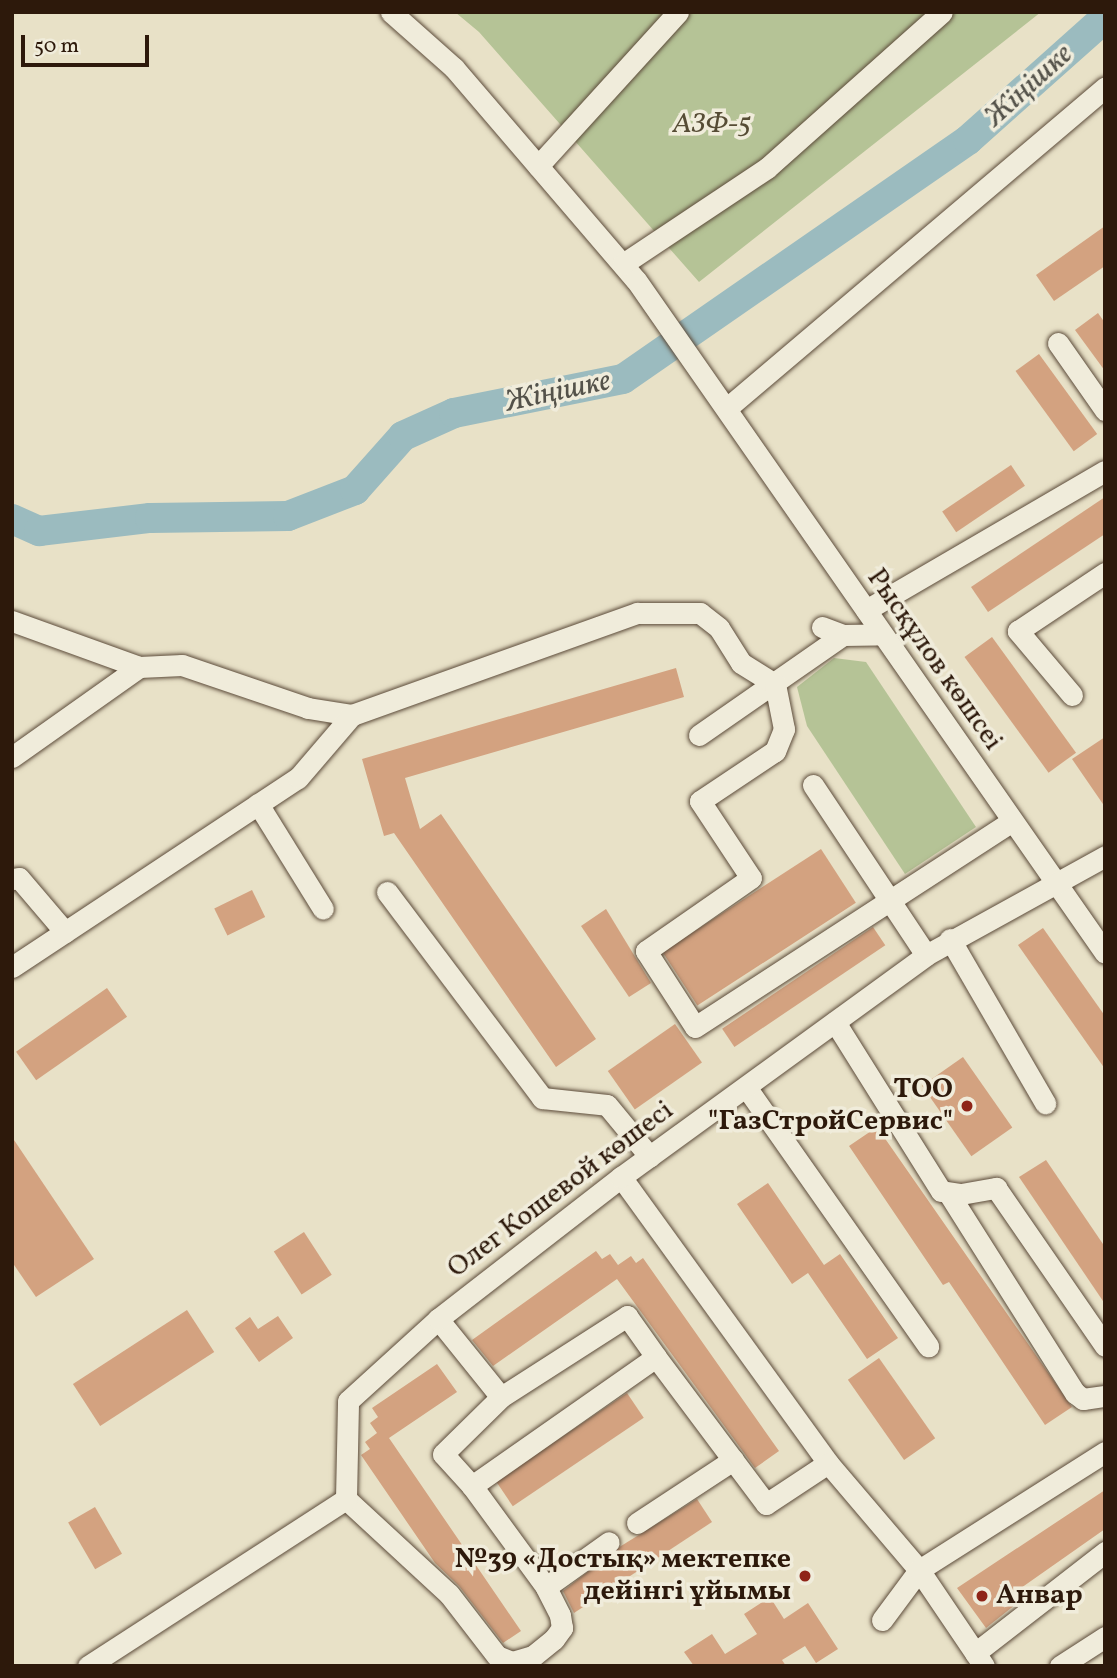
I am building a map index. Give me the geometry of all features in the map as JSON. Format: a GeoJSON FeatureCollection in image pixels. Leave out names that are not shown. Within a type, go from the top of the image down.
{"type":"FeatureCollection","features":[{"type":"Feature","properties":{"kind":"street","name":"Рысқұлов көшсеі"},"geometry":{"type":"LineString","coordinates":[[391,12],[454,68],[630,272],[723,402],[1011,822],[1057,879],[1105,953]]}},
{"type":"Feature","properties":{"kind":"street"},"geometry":{"type":"LineString","coordinates":[[538,166],[678,12]]}},
{"type":"Feature","properties":{"kind":"street"},"geometry":{"type":"LineString","coordinates":[[630,272],[767,168],[942,12]]}},
{"type":"Feature","properties":{"kind":"street"},"geometry":{"type":"LineString","coordinates":[[723,402],[1105,87]]}},
{"type":"Feature","properties":{"kind":"street"},"geometry":{"type":"LineString","coordinates":[[1058,343],[1105,410]]}},
{"type":"Feature","properties":{"kind":"street"},"geometry":{"type":"LineString","coordinates":[[866,610],[1105,471]]}},
{"type":"Feature","properties":{"kind":"street"},"geometry":{"type":"LineString","coordinates":[[1072,695],[1018,631],[1105,573]]}},
{"type":"Feature","properties":{"kind":"street"},"geometry":{"type":"LineString","coordinates":[[12,621],[139,667],[182,665],[308,708],[352,715],[637,613],[700,613],[719,628],[741,663],[775,684],[784,729],[775,751],[700,800],[751,878],[646,951],[695,1027],[1011,822]]}},
{"type":"Feature","properties":{"kind":"street"},"geometry":{"type":"LineString","coordinates":[[822,627],[843,635],[882,634]]}},
{"type":"Feature","properties":{"kind":"street"},"geometry":{"type":"LineString","coordinates":[[699,735],[843,635]]}},
{"type":"Feature","properties":{"kind":"street"},"geometry":{"type":"LineString","coordinates":[[12,757],[139,667]]}},
{"type":"Feature","properties":{"kind":"street"},"geometry":{"type":"LineString","coordinates":[[12,967],[298,778],[352,715]]}},
{"type":"Feature","properties":{"kind":"street"},"geometry":{"type":"LineString","coordinates":[[813,785],[926,955]]}},
{"type":"Feature","properties":{"kind":"street"},"geometry":{"type":"LineString","coordinates":[[258,804],[323,909]]}},
{"type":"Feature","properties":{"kind":"street","name":"Олег Кошевой көшесі"},"geometry":{"type":"LineString","coordinates":[[346,1499],[348,1401],[438,1319],[621,1177],[926,955],[1057,879],[1105,856]]}},
{"type":"Feature","properties":{"kind":"street"},"geometry":{"type":"LineString","coordinates":[[12,879],[19,878],[65,932]]}},
{"type":"Feature","properties":{"kind":"street"},"geometry":{"type":"LineString","coordinates":[[387,892],[542,1098],[607,1105],[650,1157]]}},
{"type":"Feature","properties":{"kind":"street"},"geometry":{"type":"LineString","coordinates":[[950,939],[1045,1103]]}},
{"type":"Feature","properties":{"kind":"street"},"geometry":{"type":"LineString","coordinates":[[835,1022],[941,1191],[949,1194],[996,1188],[1105,1346]]}},
{"type":"Feature","properties":{"kind":"street"},"geometry":{"type":"LineString","coordinates":[[746,1087],[929,1346]]}},
{"type":"Feature","properties":{"kind":"street"},"geometry":{"type":"LineString","coordinates":[[621,1177],[828,1463],[919,1570],[980,1660],[1105,1552]]}},
{"type":"Feature","properties":{"kind":"street"},"geometry":{"type":"LineString","coordinates":[[949,1194],[1074,1393],[1083,1399],[1105,1396]]}},
{"type":"Feature","properties":{"kind":"street"},"geometry":{"type":"LineString","coordinates":[[88,1666],[346,1499],[441,1586],[497,1656],[512,1662],[533,1656],[554,1639],[562,1628],[560,1615],[546,1587],[472,1486],[443,1454],[501,1397],[627,1316],[766,1504],[828,1463]]}},
{"type":"Feature","properties":{"kind":"street"},"geometry":{"type":"LineString","coordinates":[[438,1319],[501,1397]]}},
{"type":"Feature","properties":{"kind":"street"},"geometry":{"type":"LineString","coordinates":[[472,1486],[656,1357]]}},
{"type":"Feature","properties":{"kind":"street"},"geometry":{"type":"LineString","coordinates":[[882,1620],[919,1570],[1105,1452]]}},
{"type":"Feature","properties":{"kind":"street"},"geometry":{"type":"LineString","coordinates":[[637,1523],[733,1460]]}},
{"type":"Feature","properties":{"kind":"street"},"geometry":{"type":"LineString","coordinates":[[546,1587],[609,1542]]}},
{"type":"Feature","properties":{"kind":"street"},"geometry":{"type":"LineString","coordinates":[[1060,1666],[1105,1637]]}},
{"type":"Feature","properties":{"kind":"green space","name":"АЗФ-5"},"geometry":{"type":"Polygon","coordinates":[[[455,12],[1041,12],[699,282],[479,32],[455,12]]]}},
{"type":"Feature","properties":{"kind":"green space"},"geometry":{"type":"Polygon","coordinates":[[[834,658],[866,662],[976,827],[905,874],[807,726],[797,687],[834,658]]]}},
{"type":"Feature","properties":{"kind":"building"},"geometry":{"type":"Polygon","coordinates":[[[1105,226],[1105,266],[1054,301],[1036,275],[1105,226]]]}},
{"type":"Feature","properties":{"kind":"building"},"geometry":{"type":"Polygon","coordinates":[[[1098,313],[1105,323],[1105,371],[1075,330],[1098,313]]]}},
{"type":"Feature","properties":{"kind":"building"},"geometry":{"type":"Polygon","coordinates":[[[1039,354],[1097,434],[1074,451],[1016,371],[1039,354]]]}},
{"type":"Feature","properties":{"kind":"building"},"geometry":{"type":"Polygon","coordinates":[[[1011,465],[1025,486],[956,532],[942,511],[1011,465]]]}},
{"type":"Feature","properties":{"kind":"building"},"geometry":{"type":"Polygon","coordinates":[[[1105,497],[1105,534],[988,612],[971,587],[1105,497]]]}},
{"type":"Feature","properties":{"kind":"building"},"geometry":{"type":"Polygon","coordinates":[[[992,637],[1076,753],[1049,773],[964,657],[992,637]]]}},
{"type":"Feature","properties":{"kind":"building"},"geometry":{"type":"Polygon","coordinates":[[[676,668],[684,697],[405,778],[420,829],[441,814],[596,1039],[556,1067],[394,833],[384,836],[362,759],[676,668]]]}},
{"type":"Feature","properties":{"kind":"building"},"geometry":{"type":"Polygon","coordinates":[[[1105,737],[1105,807],[1072,759],[1105,737]]]}},
{"type":"Feature","properties":{"kind":"building"},"geometry":{"type":"Polygon","coordinates":[[[821,849],[856,903],[697,1006],[662,952],[821,849]]]}},
{"type":"Feature","properties":{"kind":"building"},"geometry":{"type":"Polygon","coordinates":[[[252,890],[265,917],[227,935],[214,908],[252,890]]]}},
{"type":"Feature","properties":{"kind":"building"},"geometry":{"type":"Polygon","coordinates":[[[606,909],[651,983],[629,997],[581,926],[606,909]]]}},
{"type":"Feature","properties":{"kind":"building"},"geometry":{"type":"Polygon","coordinates":[[[873,927],[885,945],[734,1047],[722,1029],[873,927]]]}},
{"type":"Feature","properties":{"kind":"building"},"geometry":{"type":"Polygon","coordinates":[[[1043,928],[1105,1016],[1105,1069],[1018,945],[1043,928]]]}},
{"type":"Feature","properties":{"kind":"building"},"geometry":{"type":"Polygon","coordinates":[[[107,988],[127,1017],[36,1080],[16,1052],[107,988]]]}},
{"type":"Feature","properties":{"kind":"building"},"geometry":{"type":"Polygon","coordinates":[[[675,1024],[702,1063],[635,1110],[608,1071],[675,1024]]]}},
{"type":"Feature","properties":{"kind":"building","name":"ТОО \"ГазСтройСервис\""},"geometry":{"type":"Polygon","coordinates":[[[963,1057],[1012,1127],[971,1156],[922,1086],[963,1057]]]}},
{"type":"Feature","properties":{"kind":"building"},"geometry":{"type":"Polygon","coordinates":[[[877,1127],[1072,1407],[1045,1425],[949,1282],[943,1285],[849,1146],[877,1127]]]}},
{"type":"Feature","properties":{"kind":"building"},"geometry":{"type":"Polygon","coordinates":[[[12,1137],[94,1259],[36,1297],[12,1262],[12,1137]]]}},
{"type":"Feature","properties":{"kind":"building"},"geometry":{"type":"Polygon","coordinates":[[[1046,1160],[1105,1247],[1105,1304],[1019,1177],[1046,1160]]]}},
{"type":"Feature","properties":{"kind":"building"},"geometry":{"type":"Polygon","coordinates":[[[768,1183],[824,1265],[840,1254],[898,1338],[867,1359],[808,1273],[792,1284],[737,1204],[768,1183]]]}},
{"type":"Feature","properties":{"kind":"building"},"geometry":{"type":"Polygon","coordinates":[[[304,1232],[332,1275],[302,1294],[274,1252],[304,1232]]]}},
{"type":"Feature","properties":{"kind":"building"},"geometry":{"type":"Polygon","coordinates":[[[596,1251],[602,1259],[610,1254],[618,1265],[631,1256],[636,1263],[643,1258],[779,1451],[755,1468],[617,1279],[493,1366],[472,1340],[596,1251]]]}},
{"type":"Feature","properties":{"kind":"building"},"geometry":{"type":"Polygon","coordinates":[[[187,1310],[214,1352],[100,1426],[73,1384],[187,1310]]]}},
{"type":"Feature","properties":{"kind":"building"},"geometry":{"type":"Polygon","coordinates":[[[278,1316],[293,1338],[259,1362],[235,1328],[250,1317],[258,1329],[278,1316]]]}},
{"type":"Feature","properties":{"kind":"building"},"geometry":{"type":"Polygon","coordinates":[[[879,1358],[935,1438],[904,1460],[848,1380],[879,1358]]]}},
{"type":"Feature","properties":{"kind":"building"},"geometry":{"type":"Polygon","coordinates":[[[437,1364],[457,1392],[389,1438],[521,1631],[503,1643],[459,1586],[435,1563],[361,1455],[370,1449],[365,1442],[377,1433],[370,1423],[378,1417],[372,1408],[437,1364]]]}},
{"type":"Feature","properties":{"kind":"building"},"geometry":{"type":"Polygon","coordinates":[[[627,1393],[644,1418],[513,1506],[496,1481],[627,1393]]]}},
{"type":"Feature","properties":{"kind":"building"},"geometry":{"type":"Polygon","coordinates":[[[1105,1490],[1105,1529],[1014,1593],[1020,1601],[986,1628],[957,1588],[1105,1490]]]}},
{"type":"Feature","properties":{"kind":"building"},"geometry":{"type":"Polygon","coordinates":[[[697,1499],[712,1522],[574,1613],[563,1591],[621,1546],[697,1499]]]}},
{"type":"Feature","properties":{"kind":"building"},"geometry":{"type":"Polygon","coordinates":[[[95,1507],[122,1554],[95,1569],[68,1523],[95,1507]]]}},
{"type":"Feature","properties":{"kind":"building"},"geometry":{"type":"Polygon","coordinates":[[[770,1597],[784,1619],[808,1603],[838,1649],[816,1663],[805,1646],[782,1660],[786,1666],[694,1666],[684,1652],[712,1634],[725,1654],[757,1634],[744,1614],[770,1597]]]}},
{"type":"Feature","properties":{"kind":"waterway","name":"Жіңішке"},"geometry":{"type":"LineString","coordinates":[[12,519],[39,531],[150,518],[288,516],[355,490],[403,436],[454,413],[623,379],[968,140],[1105,18]]}},
{"type":"Feature","properties":{"kind":"place","name":"ТОО \"ГазСтройСервис\""},"geometry":{"type":"Point","coordinates":[967,1106]}},
{"type":"Feature","properties":{"kind":"place","name":"№39 «Достық» мектепке дейінгі ұйымы"},"geometry":{"type":"Point","coordinates":[805,1576]}},
{"type":"Feature","properties":{"kind":"place","name":"Анвар"},"geometry":{"type":"Point","coordinates":[982,1596]}}]}
